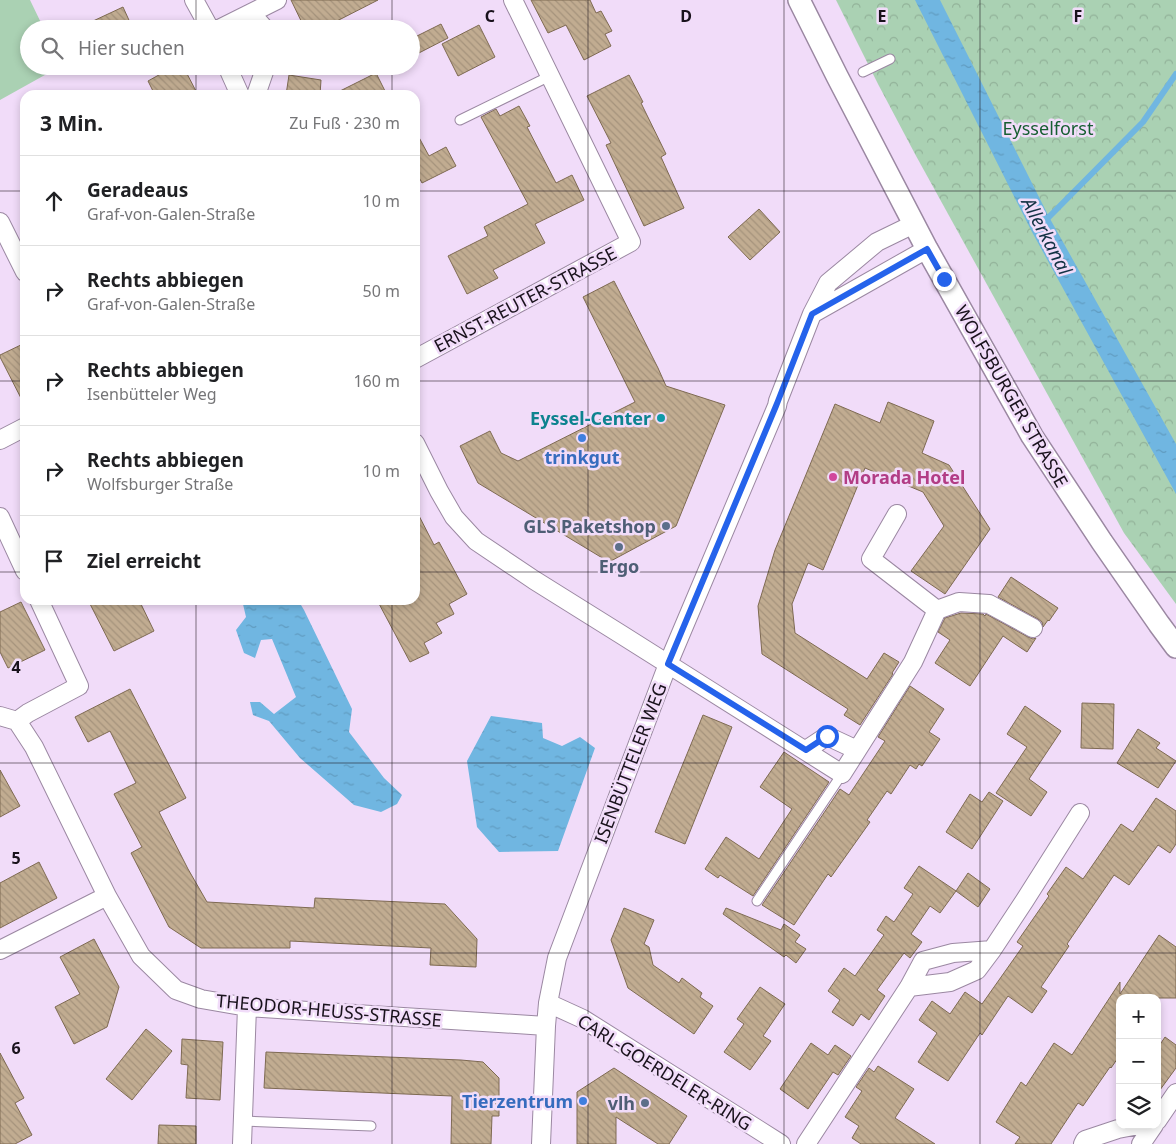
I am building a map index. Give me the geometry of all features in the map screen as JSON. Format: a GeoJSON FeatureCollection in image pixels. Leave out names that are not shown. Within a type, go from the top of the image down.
{"type":"FeatureCollection","features":[{"type":"Feature","properties":{"kind":"street"},"geometry":{"type":"LineString","coordinates":[[194,0],[205,20]]}},
{"type":"Feature","properties":{"kind":"street"},"geometry":{"type":"LineString","coordinates":[[237,20],[277,0]]}},
{"type":"Feature","properties":{"kind":"street","name":"ERNST-REUTER-STRASSE"},"geometry":{"type":"LineString","coordinates":[[420,356],[631,242],[513,0]]}},
{"type":"Feature","properties":{"kind":"street","name":"WOLFSBURGER STRASSE"},"geometry":{"type":"LineString","coordinates":[[799,0],[927,249],[1032,436],[1102,542],[1176,647]]}},
{"type":"Feature","properties":{"kind":"street"},"geometry":{"type":"LineString","coordinates":[[247,15],[257,20]]}},
{"type":"Feature","properties":{"kind":"street"},"geometry":{"type":"LineString","coordinates":[[231,75],[238,90]]}},
{"type":"Feature","properties":{"kind":"street"},"geometry":{"type":"LineString","coordinates":[[258,90],[263,75]]}},
{"type":"Feature","properties":{"kind":"street"},"geometry":{"type":"LineString","coordinates":[[0,222],[20,262]]}},
{"type":"Feature","properties":{"kind":"street","name":"ISENBÜTTELER WEG"},"geometry":{"type":"LineString","coordinates":[[541,1144],[546,1026],[548,1003],[557,958],[668,664],[776,406],[812,314],[828,283],[877,242],[914,224]]}},
{"type":"Feature","properties":{"kind":"street"},"geometry":{"type":"LineString","coordinates":[[812,314],[927,249]]}},
{"type":"Feature","properties":{"kind":"street"},"geometry":{"type":"LineString","coordinates":[[0,440],[20,430]]}},
{"type":"Feature","properties":{"kind":"street"},"geometry":{"type":"LineString","coordinates":[[420,452],[454,517],[476,541],[534,580],[842,774],[913,662],[937,610],[959,602],[988,604],[1033,628]]}},
{"type":"Feature","properties":{"kind":"street"},"geometry":{"type":"LineString","coordinates":[[897,514],[871,560],[937,610]]}},
{"type":"Feature","properties":{"kind":"street"},"geometry":{"type":"LineString","coordinates":[[0,517],[20,560]]}},
{"type":"Feature","properties":{"kind":"street"},"geometry":{"type":"LineString","coordinates":[[0,716],[17,721],[28,713],[79,686],[41,605]]}},
{"type":"Feature","properties":{"kind":"street","name":"THEODOR-HEUSS-STRASSE"},"geometry":{"type":"LineString","coordinates":[[17,721],[34,747],[107,896],[141,956],[176,990],[201,999],[247,1007],[546,1026]]}},
{"type":"Feature","properties":{"kind":"street"},"geometry":{"type":"LineString","coordinates":[[806,750],[827,736],[857,750]]}},
{"type":"Feature","properties":{"kind":"street"},"geometry":{"type":"LineString","coordinates":[[909,987],[950,982],[977,970],[992,950],[1080,813]]}},
{"type":"Feature","properties":{"kind":"street"},"geometry":{"type":"LineString","coordinates":[[0,950],[107,896]]}},
{"type":"Feature","properties":{"kind":"street"},"geometry":{"type":"LineString","coordinates":[[806,1144],[924,961],[953,953],[992,950]]}},
{"type":"Feature","properties":{"kind":"street","name":"CARL-GOERDELER-RING"},"geometry":{"type":"LineString","coordinates":[[548,1003],[583,1019],[781,1144]]}},
{"type":"Feature","properties":{"kind":"street"},"geometry":{"type":"LineString","coordinates":[[242,1144],[247,1007]]}},
{"type":"Feature","properties":{"kind":"street"},"geometry":{"type":"LineString","coordinates":[[1161,1115],[1176,1093]]}},
{"type":"Feature","properties":{"kind":"street"},"geometry":{"type":"LineString","coordinates":[[1083,1144],[1086,1140],[1118,1129]]}},
{"type":"Feature","properties":{"kind":"street"},"geometry":{"type":"LineString","coordinates":[[1141,1144],[1151,1129]]}},
{"type":"Feature","properties":{"kind":"lane"},"geometry":{"type":"LineString","coordinates":[[863,72],[890,60]]}},
{"type":"Feature","properties":{"kind":"lane"},"geometry":{"type":"LineString","coordinates":[[460,120],[550,76]]}},
{"type":"Feature","properties":{"kind":"lane"},"geometry":{"type":"LineString","coordinates":[[757,901],[842,774]]}},
{"type":"Feature","properties":{"kind":"lane"},"geometry":{"type":"LineString","coordinates":[[243,1121],[372,1126]]}},
{"type":"Feature","properties":{"kind":"green space"},"geometry":{"type":"Polygon","coordinates":[[[0,0],[30,0],[40,20],[20,20],[20,75],[45,75],[0,100],[0,0]]]}},
{"type":"Feature","properties":{"kind":"green space","name":"Eysselforst"},"geometry":{"type":"Polygon","coordinates":[[[836,0],[1176,0],[1176,604],[1124,533],[915,154],[836,0]]]}},
{"type":"Feature","properties":{"kind":"water","name":"Allerkanal"},"geometry":{"type":"Polygon","coordinates":[[[915,0],[940,0],[1049,217],[1176,444],[1176,494],[1032,232],[915,0]]]}},
{"type":"Feature","properties":{"kind":"water"},"geometry":{"type":"Polygon","coordinates":[[[243,605],[301,605],[352,709],[349,732],[384,778],[402,795],[397,804],[381,812],[354,805],[300,758],[269,721],[253,715],[250,702],[260,702],[274,714],[296,697],[272,639],[261,640],[255,658],[244,653],[236,630],[246,617],[243,605]]]}},
{"type":"Feature","properties":{"kind":"water"},"geometry":{"type":"Polygon","coordinates":[[[491,716],[542,723],[543,738],[562,746],[580,737],[595,748],[558,851],[499,852],[477,827],[467,761],[491,716]]]}},
{"type":"Feature","properties":{"kind":"building"},"geometry":{"type":"Polygon","coordinates":[[[291,0],[378,0],[339,20],[301,20],[291,0]]]}},
{"type":"Feature","properties":{"kind":"building"},"geometry":{"type":"Polygon","coordinates":[[[531,0],[590,0],[596,13],[601,11],[612,31],[605,34],[611,46],[584,60],[566,25],[548,33],[531,0]]]}},
{"type":"Feature","properties":{"kind":"building"},"geometry":{"type":"Polygon","coordinates":[[[123,7],[129,20],[95,20],[123,7]]]}},
{"type":"Feature","properties":{"kind":"building"},"geometry":{"type":"Polygon","coordinates":[[[441,24],[448,38],[420,52],[420,34],[441,24]]]}},
{"type":"Feature","properties":{"kind":"building"},"geometry":{"type":"Polygon","coordinates":[[[479,25],[495,57],[458,76],[442,44],[479,25]]]}},
{"type":"Feature","properties":{"kind":"building"},"geometry":{"type":"Polygon","coordinates":[[[159,75],[188,75],[195,90],[152,90],[148,81],[159,75]]]}},
{"type":"Feature","properties":{"kind":"building"},"geometry":{"type":"Polygon","coordinates":[[[289,75],[321,80],[320,90],[287,90],[289,75]]]}},
{"type":"Feature","properties":{"kind":"building"},"geometry":{"type":"Polygon","coordinates":[[[372,75],[377,75],[384,90],[342,90],[372,75]]]}},
{"type":"Feature","properties":{"kind":"building"},"geometry":{"type":"Polygon","coordinates":[[[629,75],[666,154],[661,157],[684,208],[644,226],[606,145],[611,143],[587,96],[629,75]]]}},
{"type":"Feature","properties":{"kind":"building"},"geometry":{"type":"Polygon","coordinates":[[[519,106],[530,126],[527,127],[556,183],[572,175],[584,200],[535,224],[545,243],[493,270],[498,278],[467,294],[448,256],[488,236],[484,227],[528,204],[481,117],[496,109],[500,116],[519,106]]]}},
{"type":"Feature","properties":{"kind":"building"},"geometry":{"type":"Polygon","coordinates":[[[420,139],[429,156],[446,147],[456,166],[422,183],[420,179],[420,139]]]}},
{"type":"Feature","properties":{"kind":"building"},"geometry":{"type":"Polygon","coordinates":[[[759,209],[780,232],[750,260],[728,237],[759,209]]]}},
{"type":"Feature","properties":{"kind":"building","name":"Eyssel-Center"},"geometry":{"type":"Polygon","coordinates":[[[614,281],[666,386],[725,405],[676,526],[609,562],[478,483],[460,446],[490,431],[501,453],[518,461],[635,402],[583,297],[614,281]]]}},
{"type":"Feature","properties":{"kind":"building"},"geometry":{"type":"Polygon","coordinates":[[[20,345],[20,396],[0,357],[0,355],[20,345]]]}},
{"type":"Feature","properties":{"kind":"building"},"geometry":{"type":"Polygon","coordinates":[[[888,402],[934,421],[922,453],[949,465],[990,529],[945,594],[911,571],[944,526],[923,492],[865,468],[823,570],[808,563],[792,604],[795,633],[867,679],[884,653],[899,662],[860,725],[844,715],[848,709],[762,654],[758,606],[775,550],[835,404],[880,423],[888,402]]]}},
{"type":"Feature","properties":{"kind":"building"},"geometry":{"type":"Polygon","coordinates":[[[420,518],[434,545],[439,542],[467,594],[449,604],[454,614],[436,623],[442,633],[424,643],[429,653],[410,662],[380,605],[420,605],[420,518]]]}},
{"type":"Feature","properties":{"kind":"building"},"geometry":{"type":"Polygon","coordinates":[[[1011,577],[1058,608],[1043,627],[1042,622],[1038,619],[998,597],[1011,577]]]}},
{"type":"Feature","properties":{"kind":"building"},"geometry":{"type":"Polygon","coordinates":[[[20,602],[45,650],[8,668],[0,652],[0,612],[20,602]]]}},
{"type":"Feature","properties":{"kind":"building"},"geometry":{"type":"Polygon","coordinates":[[[91,605],[141,605],[154,631],[114,651],[91,605]]]}},
{"type":"Feature","properties":{"kind":"building"},"geometry":{"type":"Polygon","coordinates":[[[961,613],[983,614],[985,616],[986,614],[1028,637],[1036,638],[1027,652],[1003,636],[970,686],[935,663],[950,640],[938,632],[945,618],[961,613]]]}},
{"type":"Feature","properties":{"kind":"building"},"geometry":{"type":"Polygon","coordinates":[[[910,686],[944,709],[929,732],[940,739],[922,766],[919,764],[916,769],[910,765],[891,794],[887,791],[867,820],[870,822],[831,877],[828,874],[794,925],[762,905],[840,789],[849,795],[885,741],[878,737],[910,686]]]}},
{"type":"Feature","properties":{"kind":"building"},"geometry":{"type":"Polygon","coordinates":[[[130,689],[186,798],[159,812],[207,902],[314,908],[315,898],[445,904],[477,939],[476,967],[430,965],[431,948],[290,941],[290,948],[201,948],[169,927],[131,853],[142,847],[114,794],[136,783],[110,731],[88,742],[75,717],[130,689]]]}},
{"type":"Feature","properties":{"kind":"building"},"geometry":{"type":"Polygon","coordinates":[[[1082,703],[1114,704],[1113,749],[1081,748],[1082,703]]]}},
{"type":"Feature","properties":{"kind":"building"},"geometry":{"type":"Polygon","coordinates":[[[1025,706],[1061,731],[1029,779],[1047,792],[1031,816],[996,793],[1027,747],[1007,734],[1025,706]]]}},
{"type":"Feature","properties":{"kind":"building"},"geometry":{"type":"Polygon","coordinates":[[[703,715],[732,727],[685,844],[655,832],[703,715]]]}},
{"type":"Feature","properties":{"kind":"building"},"geometry":{"type":"Polygon","coordinates":[[[1138,729],[1160,743],[1156,748],[1176,761],[1158,788],[1117,763],[1138,729]]]}},
{"type":"Feature","properties":{"kind":"building"},"geometry":{"type":"Polygon","coordinates":[[[784,752],[829,782],[753,896],[720,875],[718,878],[705,869],[726,837],[759,859],[792,809],[760,787],[784,752]]]}},
{"type":"Feature","properties":{"kind":"building"},"geometry":{"type":"Polygon","coordinates":[[[0,770],[20,806],[0,817],[0,770]]]}},
{"type":"Feature","properties":{"kind":"building"},"geometry":{"type":"Polygon","coordinates":[[[989,792],[1003,801],[972,849],[946,832],[970,794],[982,802],[989,792]]]}},
{"type":"Feature","properties":{"kind":"building"},"geometry":{"type":"Polygon","coordinates":[[[1156,798],[1176,811],[1176,844],[1170,853],[1158,845],[1129,885],[1114,875],[1067,944],[1069,946],[1041,987],[1047,991],[1032,1013],[1008,996],[982,1035],[980,1033],[948,1081],[918,1062],[937,1033],[919,1020],[932,1001],[950,1014],[965,992],[982,1004],[1023,946],[1017,942],[1049,896],[1047,894],[1066,867],[1083,879],[1121,824],[1133,832],[1156,798]]]}},
{"type":"Feature","properties":{"kind":"building"},"geometry":{"type":"Polygon","coordinates":[[[39,862],[57,898],[0,928],[0,883],[39,862]]]}},
{"type":"Feature","properties":{"kind":"building"},"geometry":{"type":"Polygon","coordinates":[[[919,866],[956,891],[940,913],[930,906],[911,934],[922,942],[910,958],[904,953],[877,990],[885,996],[869,1020],[861,1014],[853,1026],[832,1012],[840,1000],[828,991],[844,968],[855,976],[884,935],[877,930],[886,916],[894,922],[913,894],[904,888],[919,866]]]}},
{"type":"Feature","properties":{"kind":"building"},"geometry":{"type":"Polygon","coordinates":[[[968,873],[990,889],[978,907],[956,891],[968,873]]]}},
{"type":"Feature","properties":{"kind":"building"},"geometry":{"type":"Polygon","coordinates":[[[624,908],[654,920],[644,944],[649,947],[653,965],[679,983],[682,978],[702,993],[700,997],[713,1006],[694,1034],[628,988],[611,940],[624,908]]]}},
{"type":"Feature","properties":{"kind":"building"},"geometry":{"type":"Polygon","coordinates":[[[726,908],[781,930],[784,924],[800,935],[795,942],[806,949],[796,963],[786,955],[784,957],[723,914],[726,908]]]}},
{"type":"Feature","properties":{"kind":"building"},"geometry":{"type":"Polygon","coordinates":[[[1159,935],[1176,947],[1176,998],[1161,998],[1161,994],[1120,994],[1159,935]]]}},
{"type":"Feature","properties":{"kind":"building"},"geometry":{"type":"Polygon","coordinates":[[[94,939],[119,987],[107,1027],[74,1044],[55,1007],[80,994],[60,957],[94,939]]]}},
{"type":"Feature","properties":{"kind":"building"},"geometry":{"type":"Polygon","coordinates":[[[1120,982],[1120,994],[1116,994],[1116,1061],[1083,1106],[1078,1103],[1051,1144],[1015,1144],[1020,1137],[996,1122],[1021,1082],[1026,1086],[1054,1043],[1072,1055],[1120,982]]]}},
{"type":"Feature","properties":{"kind":"building"},"geometry":{"type":"Polygon","coordinates":[[[760,987],[785,1004],[763,1036],[771,1041],[750,1070],[724,1052],[744,1024],[737,1019],[760,987]]]}},
{"type":"Feature","properties":{"kind":"building"},"geometry":{"type":"Polygon","coordinates":[[[146,1029],[172,1051],[132,1100],[106,1079],[146,1029]]]}},
{"type":"Feature","properties":{"kind":"building"},"geometry":{"type":"Polygon","coordinates":[[[1165,1037],[1176,1045],[1176,1068],[1161,1089],[1161,1084],[1161,1043],[1165,1037]]]}},
{"type":"Feature","properties":{"kind":"building"},"geometry":{"type":"Polygon","coordinates":[[[182,1039],[223,1042],[220,1100],[186,1098],[188,1065],[181,1064],[182,1039]]]}},
{"type":"Feature","properties":{"kind":"building"},"geometry":{"type":"Polygon","coordinates":[[[811,1043],[828,1055],[835,1045],[851,1056],[838,1075],[833,1072],[808,1109],[780,1089],[811,1043]]]}},
{"type":"Feature","properties":{"kind":"building"},"geometry":{"type":"Polygon","coordinates":[[[266,1052],[483,1062],[499,1078],[499,1116],[492,1116],[491,1144],[451,1144],[452,1096],[264,1088],[266,1052]]]}},
{"type":"Feature","properties":{"kind":"building"},"geometry":{"type":"Polygon","coordinates":[[[0,1053],[24,1098],[15,1103],[32,1135],[15,1144],[0,1144],[0,1053]]]}},
{"type":"Feature","properties":{"kind":"building"},"geometry":{"type":"Polygon","coordinates":[[[878,1066],[914,1089],[895,1118],[935,1144],[861,1144],[852,1138],[859,1126],[845,1117],[862,1091],[856,1087],[869,1068],[874,1072],[878,1066]]]}},
{"type":"Feature","properties":{"kind":"building"},"geometry":{"type":"Polygon","coordinates":[[[614,1068],[687,1116],[669,1144],[658,1144],[616,1117],[616,1144],[577,1144],[577,1092],[614,1068]]]}},
{"type":"Feature","properties":{"kind":"building"},"geometry":{"type":"Polygon","coordinates":[[[159,1125],[196,1126],[196,1144],[158,1144],[159,1125]]]}},
{"type":"Feature","properties":{"kind":"waterway","name":"Allerkanal"},"geometry":{"type":"LineString","coordinates":[[1044,222],[1143,122],[1176,74]]}},
{"type":"Feature","properties":{"kind":"place","name":"Eyssel-Center"},"geometry":{"type":"Point","coordinates":[661,418]}},
{"type":"Feature","properties":{"kind":"place","name":"trinkgut"},"geometry":{"type":"Point","coordinates":[582,438]}},
{"type":"Feature","properties":{"kind":"place","name":"Morada Hotel"},"geometry":{"type":"Point","coordinates":[833,477]}},
{"type":"Feature","properties":{"kind":"place","name":"GLS Paketshop"},"geometry":{"type":"Point","coordinates":[666,526]}},
{"type":"Feature","properties":{"kind":"place","name":"Ergo"},"geometry":{"type":"Point","coordinates":[619,547]}},
{"type":"Feature","properties":{"kind":"place","name":"Tierzentrum"},"geometry":{"type":"Point","coordinates":[583,1101]}},
{"type":"Feature","properties":{"kind":"place","name":"vlh"},"geometry":{"type":"Point","coordinates":[645,1103]}},
{"type":"Feature","properties":{"kind":"route"},"geometry":{"type":"LineString","coordinates":[[827,736],[806,750],[668,664],[776,406],[812,314],[927,249],[944,279]]}}]}
